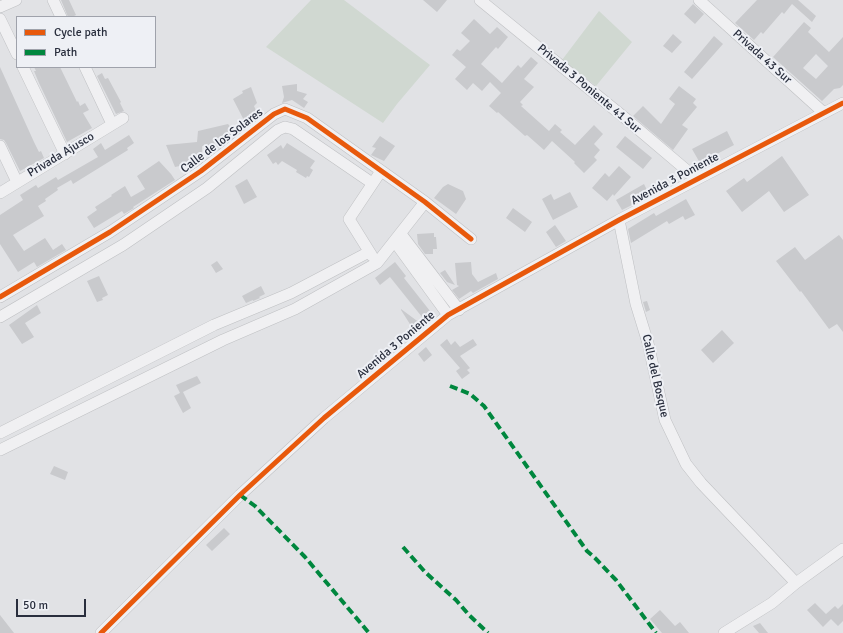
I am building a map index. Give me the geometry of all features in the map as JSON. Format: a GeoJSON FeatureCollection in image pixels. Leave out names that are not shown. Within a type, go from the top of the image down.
{"type":"FeatureCollection","features":[{"type":"Feature","properties":{"kind":"street"},"geometry":{"type":"LineString","coordinates":[[0,7],[16,0]]}},
{"type":"Feature","properties":{"kind":"street"},"geometry":{"type":"LineString","coordinates":[[53,0],[61,16]]}},
{"type":"Feature","properties":{"kind":"street","name":"Privada 3 Poniente 41 Sur"},"geometry":{"type":"LineString","coordinates":[[480,0],[625,118],[697,179]]}},
{"type":"Feature","properties":{"kind":"street","name":"Privada 43 Sur"},"geometry":{"type":"LineString","coordinates":[[699,0],[824,113]]}},
{"type":"Feature","properties":{"kind":"street"},"geometry":{"type":"LineString","coordinates":[[0,19],[16,52]]}},
{"type":"Feature","properties":{"kind":"street"},"geometry":{"type":"LineString","coordinates":[[23,68],[65,154]]}},
{"type":"Feature","properties":{"kind":"street"},"geometry":{"type":"LineString","coordinates":[[85,68],[112,124]]}},
{"type":"Feature","properties":{"kind":"street","name":"Avenida 3 Poniente"},"geometry":{"type":"LineString","coordinates":[[101,633],[240,495],[324,418],[448,315],[619,220],[843,103]]}},
{"type":"Feature","properties":{"kind":"street","name":"Calle de los Solares"},"geometry":{"type":"LineString","coordinates":[[0,298],[110,232],[201,171],[274,114],[285,109],[307,118],[425,202],[471,239]]}},
{"type":"Feature","properties":{"kind":"street","name":"Privada Ajusco"},"geometry":{"type":"LineString","coordinates":[[0,193],[123,118]]}},
{"type":"Feature","properties":{"kind":"street","name":"Calle de los Solares"},"geometry":{"type":"LineString","coordinates":[[0,317],[122,245],[207,188],[278,130],[285,127],[293,129],[372,184]]}},
{"type":"Feature","properties":{"kind":"street"},"geometry":{"type":"LineString","coordinates":[[0,146],[17,182]]}},
{"type":"Feature","properties":{"kind":"street"},"geometry":{"type":"LineString","coordinates":[[378,263],[369,252],[349,220],[381,171]]}},
{"type":"Feature","properties":{"kind":"street"},"geometry":{"type":"LineString","coordinates":[[0,450],[223,340],[295,309],[378,263],[425,202]]}},
{"type":"Feature","properties":{"kind":"street","name":"Calle del Bosque"},"geometry":{"type":"LineString","coordinates":[[619,220],[636,304],[648,343],[665,420],[686,464],[701,483],[796,583]]}},
{"type":"Feature","properties":{"kind":"street"},"geometry":{"type":"LineString","coordinates":[[110,232],[122,245]]}},
{"type":"Feature","properties":{"kind":"street"},"geometry":{"type":"LineString","coordinates":[[398,238],[459,310]]}},
{"type":"Feature","properties":{"kind":"street"},"geometry":{"type":"LineString","coordinates":[[398,238],[448,315]]}},
{"type":"Feature","properties":{"kind":"street"},"geometry":{"type":"LineString","coordinates":[[0,433],[214,325],[291,293],[369,252]]}},
{"type":"Feature","properties":{"kind":"street"},"geometry":{"type":"LineString","coordinates":[[214,325],[223,340]]}},
{"type":"Feature","properties":{"kind":"street"},"geometry":{"type":"LineString","coordinates":[[724,633],[772,603],[796,583],[843,549]]}},
{"type":"Feature","properties":{"kind":"shaded area"},"geometry":{"type":"Polygon","coordinates":[[[311,0],[344,0],[430,65],[383,123],[266,47],[311,0]]]}},
{"type":"Feature","properties":{"kind":"shaded area"},"geometry":{"type":"Polygon","coordinates":[[[599,11],[632,42],[596,86],[562,60],[599,11]]]}},
{"type":"Feature","properties":{"kind":"building"},"geometry":{"type":"Polygon","coordinates":[[[61,0],[69,0],[76,15],[68,16],[61,0]]]}},
{"type":"Feature","properties":{"kind":"building"},"geometry":{"type":"Polygon","coordinates":[[[423,0],[447,0],[437,12],[423,0]]]}},
{"type":"Feature","properties":{"kind":"building"},"geometry":{"type":"Polygon","coordinates":[[[757,0],[798,0],[816,16],[812,22],[792,4],[784,14],[782,12],[763,34],[761,32],[754,40],[735,23],[757,0]]]}},
{"type":"Feature","properties":{"kind":"building"},"geometry":{"type":"Polygon","coordinates":[[[693,4],[704,14],[695,24],[684,14],[693,4]]]}},
{"type":"Feature","properties":{"kind":"building"},"geometry":{"type":"Polygon","coordinates":[[[474,19],[490,34],[497,27],[508,37],[498,49],[496,47],[481,64],[502,83],[518,65],[521,68],[531,57],[538,63],[524,79],[534,87],[520,102],[523,105],[521,106],[549,131],[555,124],[562,130],[560,132],[575,145],[594,125],[603,134],[594,144],[600,150],[594,157],[597,160],[584,173],[574,163],[575,162],[552,141],[544,150],[489,106],[501,93],[490,82],[482,91],[473,83],[467,90],[455,79],[466,67],[452,55],[457,49],[460,51],[470,41],[461,33],[474,19]]]}},
{"type":"Feature","properties":{"kind":"building"},"geometry":{"type":"Polygon","coordinates":[[[804,22],[811,28],[808,32],[829,52],[843,37],[843,85],[840,88],[834,89],[822,101],[773,57],[804,22]],[[816,54],[803,68],[816,79],[828,66],[816,54]]]}},
{"type":"Feature","properties":{"kind":"building"},"geometry":{"type":"Polygon","coordinates":[[[673,34],[682,42],[672,53],[663,46],[673,34]]]}},
{"type":"Feature","properties":{"kind":"building"},"geometry":{"type":"Polygon","coordinates":[[[714,36],[723,44],[692,79],[684,72],[714,36]]]}},
{"type":"Feature","properties":{"kind":"building"},"geometry":{"type":"Polygon","coordinates":[[[0,67],[34,142],[44,158],[20,171],[6,143],[4,140],[0,139],[0,67]]]}},
{"type":"Feature","properties":{"kind":"building"},"geometry":{"type":"Polygon","coordinates":[[[34,68],[60,68],[77,102],[78,101],[80,106],[85,103],[89,110],[83,113],[92,128],[67,142],[39,83],[34,71],[36,71],[34,68]]]}},
{"type":"Feature","properties":{"kind":"building"},"geometry":{"type":"Polygon","coordinates":[[[102,73],[105,79],[108,78],[121,102],[120,103],[124,111],[116,114],[97,76],[102,73]]]}},
{"type":"Feature","properties":{"kind":"building"},"geometry":{"type":"Polygon","coordinates":[[[297,84],[297,91],[307,94],[303,99],[308,102],[304,108],[292,100],[282,103],[284,97],[282,86],[297,84]]]}},
{"type":"Feature","properties":{"kind":"building"},"geometry":{"type":"Polygon","coordinates":[[[679,86],[696,99],[693,103],[697,107],[682,125],[688,129],[673,150],[633,116],[643,106],[661,124],[675,104],[669,99],[679,86]]]}},
{"type":"Feature","properties":{"kind":"building"},"geometry":{"type":"Polygon","coordinates":[[[251,87],[257,103],[254,106],[259,117],[247,126],[233,99],[243,93],[242,91],[251,87]]]}},
{"type":"Feature","properties":{"kind":"building"},"geometry":{"type":"Polygon","coordinates":[[[228,124],[236,134],[220,144],[219,148],[213,149],[202,146],[202,161],[175,167],[166,145],[197,142],[198,131],[228,124]]]}},
{"type":"Feature","properties":{"kind":"building"},"geometry":{"type":"Polygon","coordinates":[[[727,131],[734,145],[700,163],[692,149],[727,131]]]}},
{"type":"Feature","properties":{"kind":"building"},"geometry":{"type":"Polygon","coordinates":[[[129,135],[134,143],[127,148],[128,150],[73,184],[71,180],[57,188],[58,190],[38,206],[44,216],[13,235],[24,251],[45,238],[53,250],[62,244],[66,250],[37,267],[34,262],[18,272],[0,244],[0,215],[23,200],[20,195],[36,185],[38,188],[56,177],[58,180],[98,157],[93,149],[101,143],[105,150],[129,135]]]}},
{"type":"Feature","properties":{"kind":"building"},"geometry":{"type":"Polygon","coordinates":[[[380,136],[395,146],[384,161],[371,155],[376,148],[372,147],[380,136]]]}},
{"type":"Feature","properties":{"kind":"building"},"geometry":{"type":"Polygon","coordinates":[[[625,136],[652,158],[643,169],[616,147],[625,136]]]}},
{"type":"Feature","properties":{"kind":"building"},"geometry":{"type":"Polygon","coordinates":[[[287,143],[315,161],[310,168],[313,170],[309,177],[307,176],[306,178],[296,172],[297,170],[282,161],[278,165],[276,162],[273,164],[267,155],[281,145],[283,149],[287,143]]]}},
{"type":"Feature","properties":{"kind":"building"},"geometry":{"type":"Polygon","coordinates":[[[782,156],[809,195],[784,212],[769,191],[742,212],[726,191],[744,178],[747,182],[782,156]]]}},
{"type":"Feature","properties":{"kind":"building"},"geometry":{"type":"Polygon","coordinates":[[[159,161],[175,180],[124,214],[122,211],[94,228],[87,217],[97,210],[95,207],[125,186],[131,197],[145,189],[137,176],[159,161]]]}},
{"type":"Feature","properties":{"kind":"building"},"geometry":{"type":"Polygon","coordinates":[[[619,166],[631,177],[614,196],[613,194],[607,201],[592,188],[605,173],[609,177],[619,166]]]}},
{"type":"Feature","properties":{"kind":"building"},"geometry":{"type":"Polygon","coordinates":[[[247,179],[257,197],[244,204],[235,186],[247,179]]]}},
{"type":"Feature","properties":{"kind":"building"},"geometry":{"type":"Polygon","coordinates":[[[448,184],[463,191],[466,199],[456,214],[434,198],[443,187],[448,184]]]}},
{"type":"Feature","properties":{"kind":"building"},"geometry":{"type":"Polygon","coordinates":[[[644,184],[650,196],[622,210],[616,200],[644,184]]]}},
{"type":"Feature","properties":{"kind":"building"},"geometry":{"type":"Polygon","coordinates":[[[570,192],[578,207],[553,220],[542,199],[551,194],[554,200],[570,192]]]}},
{"type":"Feature","properties":{"kind":"building"},"geometry":{"type":"Polygon","coordinates":[[[686,199],[695,215],[685,220],[683,216],[669,224],[667,221],[631,243],[628,229],[654,213],[656,216],[686,199]]]}},
{"type":"Feature","properties":{"kind":"building"},"geometry":{"type":"Polygon","coordinates":[[[513,208],[532,222],[525,232],[506,218],[513,208]]]}},
{"type":"Feature","properties":{"kind":"building"},"geometry":{"type":"Polygon","coordinates":[[[555,225],[566,241],[556,247],[546,232],[555,225]]]}},
{"type":"Feature","properties":{"kind":"building"},"geometry":{"type":"Polygon","coordinates":[[[434,233],[434,237],[436,237],[437,249],[433,249],[433,254],[425,254],[418,244],[417,234],[434,233]]]}},
{"type":"Feature","properties":{"kind":"building"},"geometry":{"type":"Polygon","coordinates":[[[839,235],[843,240],[843,332],[837,324],[829,329],[801,291],[800,292],[776,261],[795,247],[805,260],[839,235]]]}},
{"type":"Feature","properties":{"kind":"building"},"geometry":{"type":"Polygon","coordinates":[[[217,261],[223,269],[216,273],[211,265],[217,261]]]}},
{"type":"Feature","properties":{"kind":"building"},"geometry":{"type":"Polygon","coordinates":[[[395,262],[406,276],[404,278],[430,311],[422,317],[390,277],[380,285],[375,278],[395,262]]]}},
{"type":"Feature","properties":{"kind":"building"},"geometry":{"type":"Polygon","coordinates":[[[471,262],[472,274],[478,282],[496,273],[498,279],[473,293],[471,291],[459,299],[452,290],[459,286],[457,285],[455,263],[471,262]]]}},
{"type":"Feature","properties":{"kind":"building"},"geometry":{"type":"Polygon","coordinates":[[[445,270],[455,285],[447,282],[440,273],[445,270]]]}},
{"type":"Feature","properties":{"kind":"building"},"geometry":{"type":"Polygon","coordinates":[[[99,276],[108,295],[102,298],[103,300],[97,302],[87,281],[99,276]]]}},
{"type":"Feature","properties":{"kind":"building"},"geometry":{"type":"Polygon","coordinates":[[[261,286],[265,294],[259,297],[260,298],[246,303],[242,296],[261,286]]]}},
{"type":"Feature","properties":{"kind":"building"},"geometry":{"type":"Polygon","coordinates":[[[647,301],[650,310],[646,312],[643,302],[647,301]]]}},
{"type":"Feature","properties":{"kind":"building"},"geometry":{"type":"Polygon","coordinates":[[[37,305],[41,313],[25,323],[34,337],[22,344],[9,325],[37,305]]]}},
{"type":"Feature","properties":{"kind":"building"},"geometry":{"type":"Polygon","coordinates":[[[401,309],[424,326],[415,332],[401,309]]]}},
{"type":"Feature","properties":{"kind":"building"},"geometry":{"type":"Polygon","coordinates":[[[722,330],[734,343],[713,363],[701,350],[722,330]]]}},
{"type":"Feature","properties":{"kind":"building"},"geometry":{"type":"Polygon","coordinates":[[[447,339],[451,345],[455,341],[460,347],[473,339],[477,345],[460,356],[470,368],[467,370],[470,373],[462,379],[456,371],[460,368],[440,345],[447,339]]]}},
{"type":"Feature","properties":{"kind":"building"},"geometry":{"type":"Polygon","coordinates":[[[426,347],[432,355],[424,362],[418,354],[426,347]]]}},
{"type":"Feature","properties":{"kind":"building"},"geometry":{"type":"Polygon","coordinates":[[[197,376],[201,383],[183,392],[191,408],[183,413],[174,396],[180,393],[176,385],[197,376]]]}},
{"type":"Feature","properties":{"kind":"building"},"geometry":{"type":"Polygon","coordinates":[[[54,466],[68,472],[65,480],[50,474],[54,466]]]}},
{"type":"Feature","properties":{"kind":"building"},"geometry":{"type":"Polygon","coordinates":[[[224,528],[230,534],[212,551],[206,545],[224,528]]]}},
{"type":"Feature","properties":{"kind":"building"},"geometry":{"type":"Polygon","coordinates":[[[815,603],[826,614],[835,606],[838,609],[843,604],[843,621],[838,626],[831,619],[823,627],[807,610],[815,603]]]}},
{"type":"Feature","properties":{"kind":"building"},"geometry":{"type":"Polygon","coordinates":[[[660,610],[675,626],[680,622],[689,633],[662,633],[650,619],[660,610]]]}},
{"type":"Feature","properties":{"kind":"building"},"geometry":{"type":"Polygon","coordinates":[[[0,615],[14,633],[0,633],[0,615]]]}},
{"type":"Feature","properties":{"kind":"building"},"geometry":{"type":"Polygon","coordinates":[[[760,623],[768,633],[759,633],[753,626],[760,623]]]}},
{"type":"Feature","properties":{"kind":"marked path"},"geometry":{"type":"LineString","coordinates":[[450,386],[470,394],[484,406],[587,551],[616,580],[656,633]]}},
{"type":"Feature","properties":{"kind":"marked path"},"geometry":{"type":"LineString","coordinates":[[240,495],[255,506],[305,557],[369,633]]}},
{"type":"Feature","properties":{"kind":"marked path"},"geometry":{"type":"LineString","coordinates":[[403,547],[425,572],[456,600],[488,633]]}},
{"type":"Feature","properties":{"kind":"cycle path"},"geometry":{"type":"LineString","coordinates":[[101,633],[240,495],[324,418],[448,315],[619,220],[843,103]]}},
{"type":"Feature","properties":{"kind":"cycle path"},"geometry":{"type":"LineString","coordinates":[[0,297],[110,232],[201,171],[274,114],[285,109],[307,118],[425,202],[471,239]]}}]}
